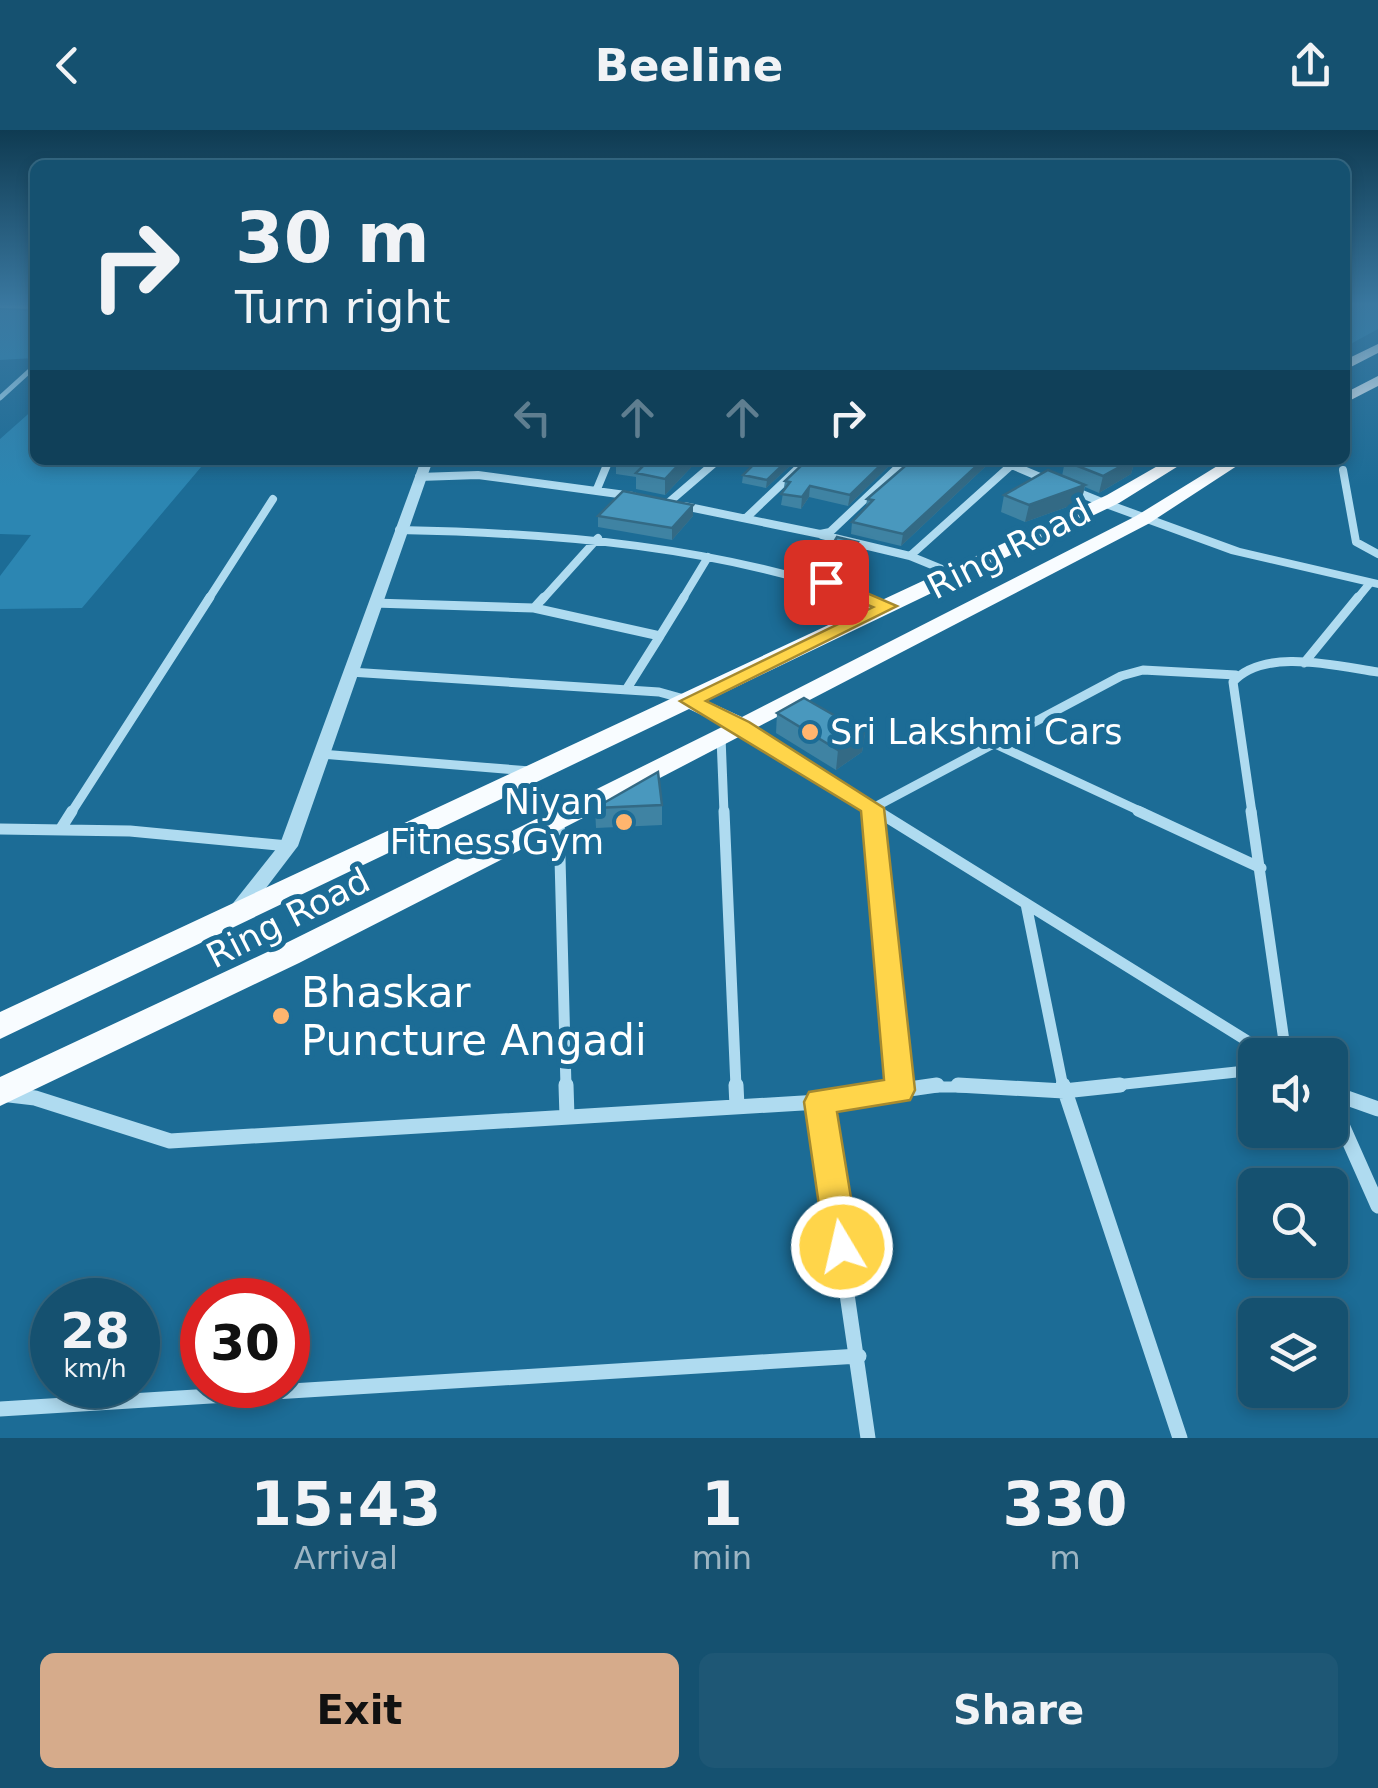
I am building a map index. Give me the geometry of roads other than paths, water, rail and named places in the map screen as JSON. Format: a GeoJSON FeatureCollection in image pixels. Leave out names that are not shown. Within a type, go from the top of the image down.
{"type":"FeatureCollection","features":[{"type":"Feature","properties":{"kind":"main road"},"geometry":{"type":"LineString","coordinates":[[1350,377],[1376,382]]}},
{"type":"Feature","properties":{"kind":"main road"},"geometry":{"type":"LineString","coordinates":[[1350,396],[1376,382]]}},
{"type":"Feature","properties":{"kind":"main road","name":"Ring Road"},"geometry":{"type":"LineString","coordinates":[[0,1026],[1104,503],[1171,465]]}},
{"type":"Feature","properties":{"kind":"main road","name":"Ring Road"},"geometry":{"type":"LineString","coordinates":[[0,1093],[235,984],[559,820],[1142,520],[1230,465]]}},
{"type":"Feature","properties":{"kind":"main road"},"geometry":{"type":"LineString","coordinates":[[690,701],[731,731]]}},
{"type":"Feature","properties":{"kind":"street"},"geometry":{"type":"LineString","coordinates":[[0,398],[30,371]]}},
{"type":"Feature","properties":{"kind":"street"},"geometry":{"type":"LineString","coordinates":[[233,918],[289,846],[425,465]]}},
{"type":"Feature","properties":{"kind":"street"},"geometry":{"type":"LineString","coordinates":[[597,489],[607,465]]}},
{"type":"Feature","properties":{"kind":"street"},"geometry":{"type":"LineString","coordinates":[[668,503],[712,465]]}},
{"type":"Feature","properties":{"kind":"street"},"geometry":{"type":"LineString","coordinates":[[746,518],[802,465]]}},
{"type":"Feature","properties":{"kind":"street"},"geometry":{"type":"LineString","coordinates":[[820,534],[836,528],[901,465]]}},
{"type":"Feature","properties":{"kind":"street"},"geometry":{"type":"LineString","coordinates":[[910,556],[1004,465]]}},
{"type":"Feature","properties":{"kind":"street"},"geometry":{"type":"LineString","coordinates":[[1017,465],[1142,520],[1236,552],[1374,583],[1304,663]]}},
{"type":"Feature","properties":{"kind":"street"},"geometry":{"type":"LineString","coordinates":[[1343,470],[1356,542],[1378,554]]}},
{"type":"Feature","properties":{"kind":"street"},"geometry":{"type":"LineString","coordinates":[[419,476],[478,475],[597,489],[820,534],[910,556],[955,574]]}},
{"type":"Feature","properties":{"kind":"street"},"geometry":{"type":"LineString","coordinates":[[60,830],[273,498]]}},
{"type":"Feature","properties":{"kind":"street"},"geometry":{"type":"LineString","coordinates":[[400,530],[598,538],[708,556],[826,582],[888,606]]}},
{"type":"Feature","properties":{"kind":"street"},"geometry":{"type":"LineString","coordinates":[[534,608],[561,581],[572,561],[598,538]]}},
{"type":"Feature","properties":{"kind":"street"},"geometry":{"type":"LineString","coordinates":[[626,690],[708,556]]}},
{"type":"Feature","properties":{"kind":"street"},"geometry":{"type":"LineString","coordinates":[[374,602],[534,608],[660,636]]}},
{"type":"Feature","properties":{"kind":"street"},"geometry":{"type":"LineString","coordinates":[[873,808],[1121,676],[1143,670],[1236,674],[1304,663],[1378,672]]}},
{"type":"Feature","properties":{"kind":"street"},"geometry":{"type":"LineString","coordinates":[[350,672],[659,692],[690,701]]}},
{"type":"Feature","properties":{"kind":"street"},"geometry":{"type":"LineString","coordinates":[[1236,674],[1233,682],[1284,1038]]}},
{"type":"Feature","properties":{"kind":"street"},"geometry":{"type":"LineString","coordinates":[[737,1106],[731,731],[873,808],[1243,1038]]}},
{"type":"Feature","properties":{"kind":"street"},"geometry":{"type":"LineString","coordinates":[[993,743],[1260,868]]}},
{"type":"Feature","properties":{"kind":"street"},"geometry":{"type":"LineString","coordinates":[[321,754],[542,772]]}},
{"type":"Feature","properties":{"kind":"street"},"geometry":{"type":"LineString","coordinates":[[873,808],[900,1090]]}},
{"type":"Feature","properties":{"kind":"street"},"geometry":{"type":"LineString","coordinates":[[559,820],[567,1117]]}},
{"type":"Feature","properties":{"kind":"street"},"geometry":{"type":"LineString","coordinates":[[0,829],[289,846]]}},
{"type":"Feature","properties":{"kind":"street"},"geometry":{"type":"LineString","coordinates":[[1026,904],[1064,1091],[1180,1438]]}},
{"type":"Feature","properties":{"kind":"street"},"geometry":{"type":"LineString","coordinates":[[0,1093],[36,1098],[170,1141],[820,1102],[943,1084],[1064,1091],[1238,1072]]}},
{"type":"Feature","properties":{"kind":"street"},"geometry":{"type":"LineString","coordinates":[[1348,1100],[1378,1109]]}},
{"type":"Feature","properties":{"kind":"street"},"geometry":{"type":"LineString","coordinates":[[820,1102],[868,1438]]}},
{"type":"Feature","properties":{"kind":"street"},"geometry":{"type":"LineString","coordinates":[[1348,1137],[1378,1206]]}},
{"type":"Feature","properties":{"kind":"street"},"geometry":{"type":"LineString","coordinates":[[0,1409],[859,1356]]}},
{"type":"Feature","properties":{"kind":"place","name":"Sri Lakshmi Cars"},"geometry":{"type":"Point","coordinates":[810,732]}},
{"type":"Feature","properties":{"kind":"place","name":"Niyan Fitness Gym"},"geometry":{"type":"Point","coordinates":[624,822]}},
{"type":"Feature","properties":{"kind":"place","name":"Bhaskar Puncture Angadi"},"geometry":{"type":"Point","coordinates":[281,1016]}}]}
